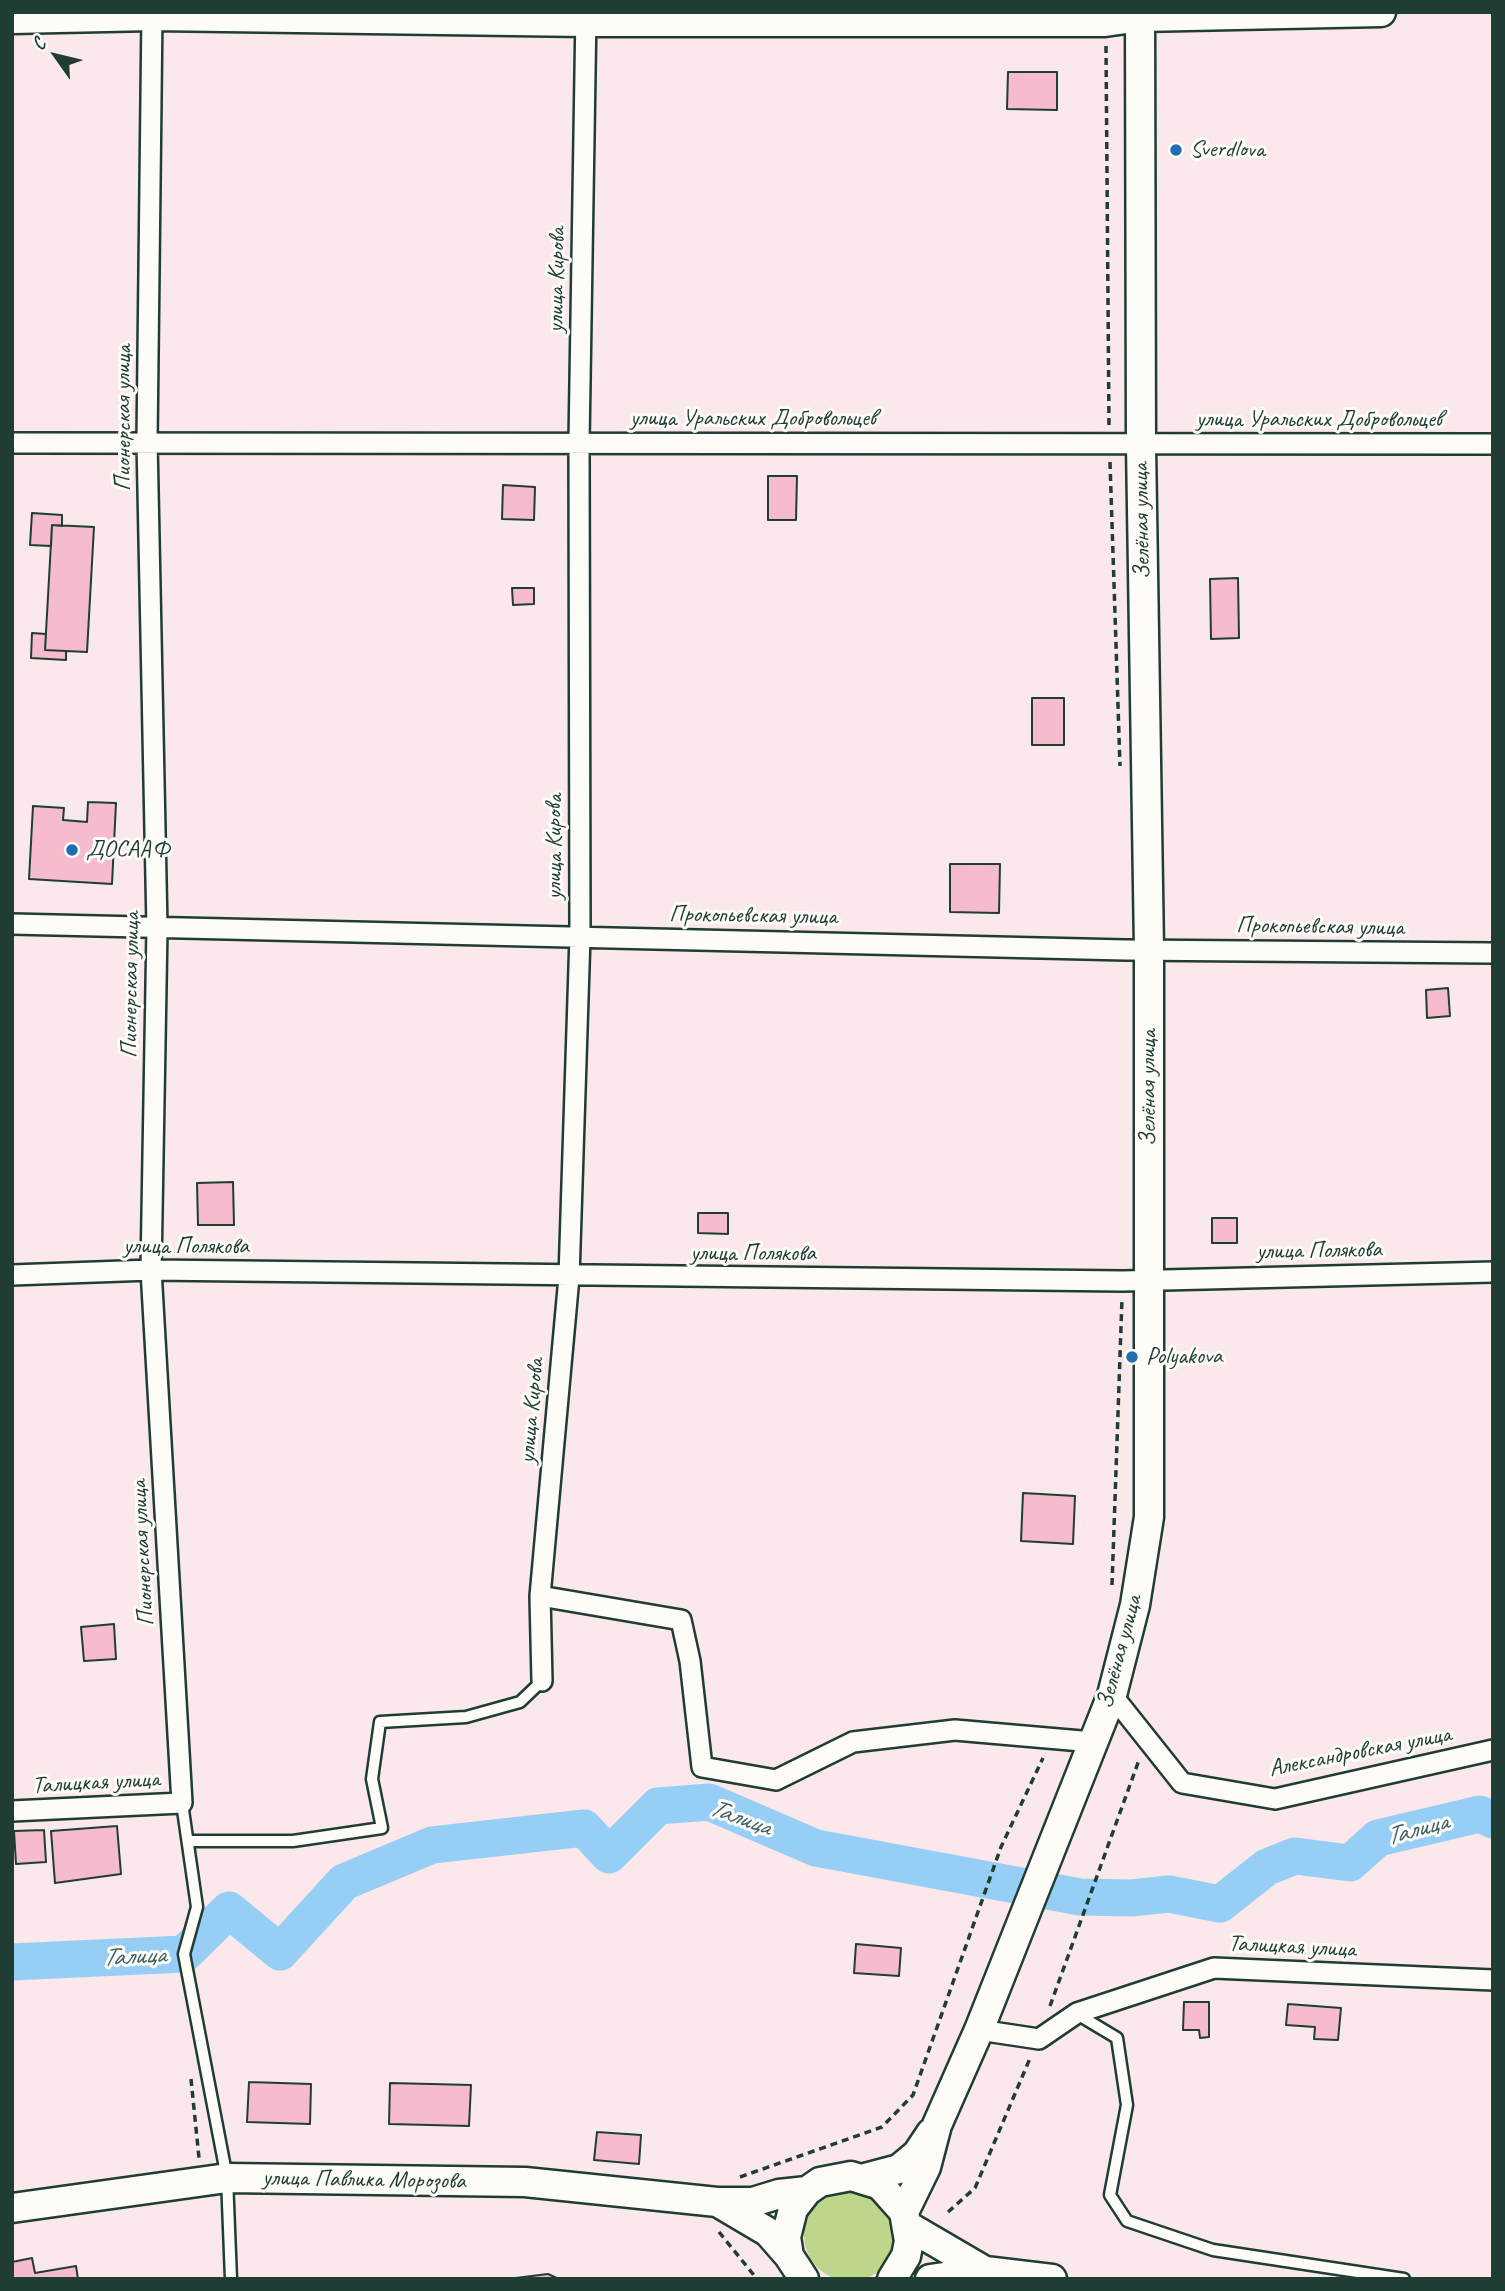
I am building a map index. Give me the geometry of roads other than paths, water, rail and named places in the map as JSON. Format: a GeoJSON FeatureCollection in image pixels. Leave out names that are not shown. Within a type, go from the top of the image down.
{"type":"FeatureCollection","features":[{"type":"Feature","properties":{"kind":"main road"},"geometry":{"type":"LineString","coordinates":[[12,19],[153,14],[1092,22],[1140,15],[1381,12]]}},
{"type":"Feature","properties":{"kind":"main road","name":"Зелёная улица"},"geometry":{"type":"LineString","coordinates":[[937,2125],[979,2030],[1112,1695],[1135,1605],[1149,1517],[1149,949],[1141,445],[1140,15]]}},
{"type":"Feature","properties":{"kind":"main road"},"geometry":{"type":"LineString","coordinates":[[892,2279],[906,2256],[906,2219],[926,2167],[937,2125]]}},
{"type":"Feature","properties":{"kind":"main road","name":"улица Павлика Морозова"},"geometry":{"type":"LineString","coordinates":[[12,2208],[227,2178],[525,2182],[714,2212],[779,2194],[807,2191],[833,2177],[865,2178],[899,2169],[916,2154],[937,2125]]}},
{"type":"Feature","properties":{"kind":"main road"},"geometry":{"type":"LineString","coordinates":[[865,2178],[887,2190],[906,2219],[985,2271]]}},
{"type":"Feature","properties":{"kind":"main road"},"geometry":{"type":"LineString","coordinates":[[798,2271],[786,2237],[789,2217],[807,2191]]}},
{"type":"Feature","properties":{"kind":"main road"},"geometry":{"type":"LineString","coordinates":[[714,2212],[768,2232],[798,2271]]}},
{"type":"Feature","properties":{"kind":"main road"},"geometry":{"type":"LineString","coordinates":[[930,2279],[985,2271],[1052,2279]]}},
{"type":"Feature","properties":{"kind":"street","name":"Пионерская улица"},"geometry":{"type":"LineString","coordinates":[[153,14],[148,441],[157,928],[151,1270],[182,1803]]}},
{"type":"Feature","properties":{"kind":"street","name":"улица Кирова"},"geometry":{"type":"LineString","coordinates":[[541,1681],[540,1596],[569,1277],[580,936],[579,442],[585,17]]}},
{"type":"Feature","properties":{"kind":"street","name":"улица Уральских Добровольцев"},"geometry":{"type":"LineString","coordinates":[[12,443],[1493,444]]}},
{"type":"Feature","properties":{"kind":"street","name":"Прокопьевская улица"},"geometry":{"type":"LineString","coordinates":[[12,924],[1149,949],[1493,953]]}},
{"type":"Feature","properties":{"kind":"street","name":"улица Полякова"},"geometry":{"type":"LineString","coordinates":[[12,1275],[151,1270],[569,1277],[1150,1280],[1493,1272]]}},
{"type":"Feature","properties":{"kind":"street"},"geometry":{"type":"LineString","coordinates":[[540,1596],[681,1620],[690,1661],[702,1767],[776,1780],[853,1742],[955,1730],[1093,1742]]}},
{"type":"Feature","properties":{"kind":"street","name":"Александровская улица"},"geometry":{"type":"LineString","coordinates":[[1112,1695],[1182,1783],[1275,1799],[1493,1750]]}},
{"type":"Feature","properties":{"kind":"street","name":"Талицкая улица"},"geometry":{"type":"LineString","coordinates":[[12,1811],[182,1803]]}},
{"type":"Feature","properties":{"kind":"street","name":"Талицкая улица"},"geometry":{"type":"LineString","coordinates":[[979,2030],[1039,2039],[1077,2013],[1214,1968],[1493,1980]]}},
{"type":"Feature","properties":{"kind":"lane"},"geometry":{"type":"LineString","coordinates":[[189,1840],[293,1841],[382,1828],[372,1779],[380,1722],[466,1717],[520,1702],[541,1681]]}},
{"type":"Feature","properties":{"kind":"lane","name":"Пионерская улица"},"geometry":{"type":"LineString","coordinates":[[182,1803],[197,1907],[184,1954],[227,2178]]}},
{"type":"Feature","properties":{"kind":"lane"},"geometry":{"type":"LineString","coordinates":[[1077,2013],[1117,2038],[1127,2105],[1110,2195],[1126,2221],[1213,2250],[1404,2279]]}},
{"type":"Feature","properties":{"kind":"lane"},"geometry":{"type":"LineString","coordinates":[[227,2178],[231,2279]]}},
{"type":"Feature","properties":{"kind":"waterway","name":"Талица"},"geometry":{"type":"LineString","coordinates":[[12,1962],[184,1954],[229,1910],[280,1952],[344,1882],[432,1845],[584,1828],[609,1855],[658,1806],[709,1802],[816,1848],[1080,1897],[1131,1898],[1169,1894],[1220,1904],[1267,1867],[1295,1856],[1350,1863],[1378,1838],[1480,1814],[1493,1820]]}},
{"type":"Feature","properties":{"kind":"place","name":"Sverdlova"},"geometry":{"type":"Point","coordinates":[1176,150]}},
{"type":"Feature","properties":{"kind":"place","name":"ДОСААФ"},"geometry":{"type":"Point","coordinates":[72,850]}},
{"type":"Feature","properties":{"kind":"place","name":"Polyakova"},"geometry":{"type":"Point","coordinates":[1132,1357]}}]}
